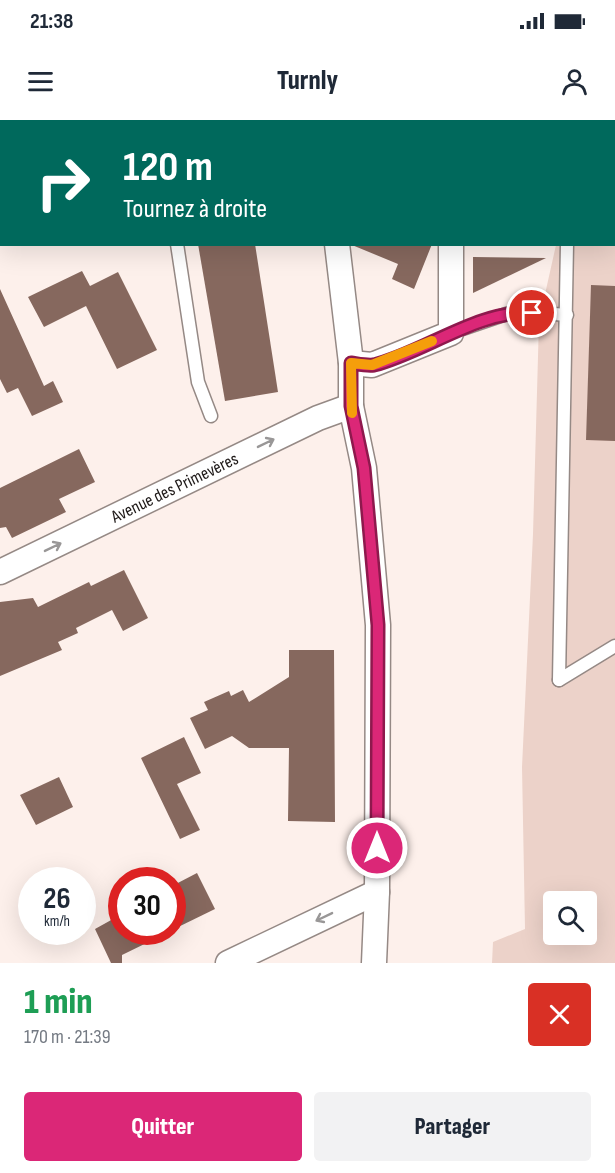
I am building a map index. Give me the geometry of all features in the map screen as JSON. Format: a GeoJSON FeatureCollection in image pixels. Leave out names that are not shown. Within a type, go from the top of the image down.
{"type":"FeatureCollection","features":[{"type":"Feature","properties":{"kind":"street"},"geometry":{"type":"LineString","coordinates":[[337,246],[351,363],[351,406],[364,468],[378,625],[377,892],[374,963]]}},
{"type":"Feature","properties":{"kind":"street"},"geometry":{"type":"LineString","coordinates":[[351,363],[372,365],[451,333],[451,246]]}},
{"type":"Feature","properties":{"kind":"street","name":"Avenue des Primevères"},"geometry":{"type":"LineString","coordinates":[[0,572],[318,418],[351,406]]}},
{"type":"Feature","properties":{"kind":"street"},"geometry":{"type":"LineString","coordinates":[[228,963],[377,892]]}},
{"type":"Feature","properties":{"kind":"lane"},"geometry":{"type":"LineString","coordinates":[[177,246],[198,382],[211,416]]}},
{"type":"Feature","properties":{"kind":"lane"},"geometry":{"type":"LineString","coordinates":[[567,246],[559,680],[615,646]]}},
{"type":"Feature","properties":{"kind":"lane"},"geometry":{"type":"LineString","coordinates":[[451,333],[515,311],[567,315]]}},
{"type":"Feature","properties":{"kind":"shaded area"},"geometry":{"type":"Polygon","coordinates":[[[556,246],[615,246],[615,963],[492,963],[493,942],[525,929],[522,767],[533,534],[539,321],[556,246]]]}},
{"type":"Feature","properties":{"kind":"building"},"geometry":{"type":"Polygon","coordinates":[[[198,246],[255,246],[278,392],[225,401],[198,246]]]}},
{"type":"Feature","properties":{"kind":"building"},"geometry":{"type":"Polygon","coordinates":[[[354,246],[431,246],[414,289],[392,279],[398,264],[354,246]]]}},
{"type":"Feature","properties":{"kind":"building"},"geometry":{"type":"Polygon","coordinates":[[[473,257],[546,258],[473,293],[473,257]]]}},
{"type":"Feature","properties":{"kind":"building"},"geometry":{"type":"Polygon","coordinates":[[[82,271],[90,286],[118,272],[157,350],[117,369],[86,306],[44,327],[28,297],[82,271]]]}},
{"type":"Feature","properties":{"kind":"building"},"geometry":{"type":"Polygon","coordinates":[[[591,285],[615,286],[615,441],[586,440],[591,285]]]}},
{"type":"Feature","properties":{"kind":"building"},"geometry":{"type":"Polygon","coordinates":[[[0,289],[44,386],[53,381],[63,402],[32,416],[18,388],[7,393],[0,379],[0,289]]]}},
{"type":"Feature","properties":{"kind":"building"},"geometry":{"type":"Polygon","coordinates":[[[79,449],[95,482],[59,499],[66,512],[12,538],[6,527],[0,528],[0,488],[79,449]]]}},
{"type":"Feature","properties":{"kind":"building"},"geometry":{"type":"Polygon","coordinates":[[[124,570],[148,618],[123,631],[112,610],[76,628],[78,633],[58,642],[62,650],[0,676],[0,602],[33,598],[38,607],[89,582],[91,586],[124,570]]]}},
{"type":"Feature","properties":{"kind":"building"},"geometry":{"type":"Polygon","coordinates":[[[289,650],[334,650],[335,822],[288,821],[289,748],[249,748],[232,736],[205,749],[190,718],[208,710],[204,702],[229,691],[231,696],[243,690],[249,702],[289,677],[289,650]]]}},
{"type":"Feature","properties":{"kind":"building"},"geometry":{"type":"Polygon","coordinates":[[[184,737],[201,773],[177,784],[200,830],[180,839],[141,758],[184,737]]]}},
{"type":"Feature","properties":{"kind":"building"},"geometry":{"type":"Polygon","coordinates":[[[59,777],[73,807],[36,825],[20,795],[59,777]]]}},
{"type":"Feature","properties":{"kind":"building"},"geometry":{"type":"Polygon","coordinates":[[[197,873],[215,909],[186,923],[186,879],[197,873]]]}},
{"type":"Feature","properties":{"kind":"building"},"geometry":{"type":"Polygon","coordinates":[[[108,922],[108,945],[142,945],[122,955],[122,963],[111,963],[96,928],[108,922]]]}},
{"type":"Feature","properties":{"kind":"slow traffic"},"geometry":{"type":"LineString","coordinates":[[352,413],[351,363],[372,365],[432,341]]}},
{"type":"Feature","properties":{"kind":"route"},"geometry":{"type":"LineString","coordinates":[[377,848],[378,625],[364,468],[351,406],[351,363],[372,365],[451,333],[515,311],[532,313]]}}]}
